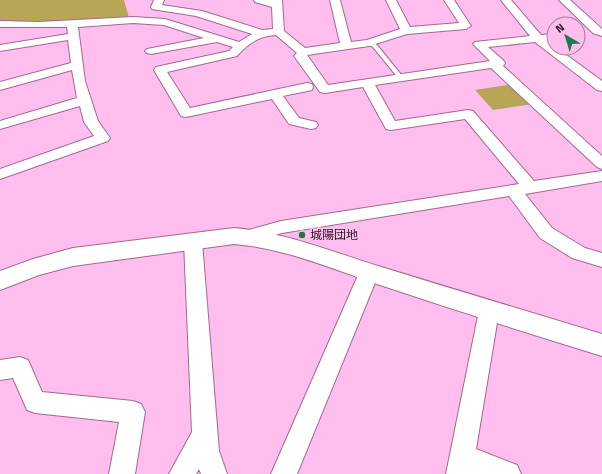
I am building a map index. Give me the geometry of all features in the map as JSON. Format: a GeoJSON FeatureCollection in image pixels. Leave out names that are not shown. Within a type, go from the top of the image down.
{"type":"FeatureCollection","features":[{"type":"Feature","properties":{"kind":"street"},"geometry":{"type":"LineString","coordinates":[[159,0],[156,7],[198,13],[261,34]]}},
{"type":"Feature","properties":{"kind":"street"},"geometry":{"type":"LineString","coordinates":[[259,0],[277,3],[279,32]]}},
{"type":"Feature","properties":{"kind":"street"},"geometry":{"type":"LineString","coordinates":[[335,0],[347,47]]}},
{"type":"Feature","properties":{"kind":"street"},"geometry":{"type":"LineString","coordinates":[[391,0],[406,31]]}},
{"type":"Feature","properties":{"kind":"street"},"geometry":{"type":"LineString","coordinates":[[307,87],[186,113],[160,70],[233,54],[240,46],[261,34],[279,32],[303,52],[369,43],[406,31],[466,26],[449,0]]}},
{"type":"Feature","properties":{"kind":"street"},"geometry":{"type":"LineString","coordinates":[[506,0],[538,39],[602,87]]}},
{"type":"Feature","properties":{"kind":"street"},"geometry":{"type":"LineString","coordinates":[[564,0],[600,31]]}},
{"type":"Feature","properties":{"kind":"street"},"geometry":{"type":"LineString","coordinates":[[0,48],[72,30],[133,20],[166,22],[240,46]]}},
{"type":"Feature","properties":{"kind":"street"},"geometry":{"type":"LineString","coordinates":[[0,24],[39,25],[72,30]]}},
{"type":"Feature","properties":{"kind":"street"},"geometry":{"type":"LineString","coordinates":[[0,174],[103,138],[91,122],[79,81],[72,30]]}},
{"type":"Feature","properties":{"kind":"street"},"geometry":{"type":"LineString","coordinates":[[586,33],[600,31]]}},
{"type":"Feature","properties":{"kind":"street"},"geometry":{"type":"LineString","coordinates":[[303,52],[300,56],[325,89],[499,63],[479,44],[546,38]]}},
{"type":"Feature","properties":{"kind":"street"},"geometry":{"type":"LineString","coordinates":[[151,51],[218,39]]}},
{"type":"Feature","properties":{"kind":"street"},"geometry":{"type":"LineString","coordinates":[[494,64],[602,164]]}},
{"type":"Feature","properties":{"kind":"street"},"geometry":{"type":"LineString","coordinates":[[0,86],[77,65]]}},
{"type":"Feature","properties":{"kind":"street"},"geometry":{"type":"LineString","coordinates":[[367,83],[391,126],[468,114],[530,187]]}},
{"type":"Feature","properties":{"kind":"street"},"geometry":{"type":"LineString","coordinates":[[274,94],[294,121],[311,125]]}},
{"type":"Feature","properties":{"kind":"street"},"geometry":{"type":"LineString","coordinates":[[0,125],[85,100]]}},
{"type":"Feature","properties":{"kind":"street"},"geometry":{"type":"LineString","coordinates":[[248,237],[281,227],[602,176]]}},
{"type":"Feature","properties":{"kind":"street"},"geometry":{"type":"LineString","coordinates":[[513,190],[546,233],[579,253],[602,260]]}},
{"type":"Feature","properties":{"kind":"street"},"geometry":{"type":"LineString","coordinates":[[0,281],[33,268],[74,257],[234,236],[248,237],[287,246],[489,311],[602,345]]}},
{"type":"Feature","properties":{"kind":"street"},"geometry":{"type":"LineString","coordinates":[[193,242],[206,451],[214,474]]}},
{"type":"Feature","properties":{"kind":"street"},"geometry":{"type":"LineString","coordinates":[[284,474],[369,272]]}},
{"type":"Feature","properties":{"kind":"street"},"geometry":{"type":"LineString","coordinates":[[489,311],[461,465],[508,474]]}},
{"type":"Feature","properties":{"kind":"street"},"geometry":{"type":"LineString","coordinates":[[0,370],[20,367],[36,402],[133,412],[122,474]]}},
{"type":"Feature","properties":{"kind":"street"},"geometry":{"type":"LineString","coordinates":[[182,474],[205,434]]}},
{"type":"Feature","properties":{"kind":"lane"},"geometry":{"type":"LineString","coordinates":[[369,43],[375,46],[401,78]]}},
{"type":"Feature","properties":{"kind":"shaded area"},"geometry":{"type":"Polygon","coordinates":[[[0,0],[124,0],[129,18],[42,24],[0,22],[0,0]]]}},
{"type":"Feature","properties":{"kind":"shaded area"},"geometry":{"type":"Polygon","coordinates":[[[513,84],[533,104],[493,110],[475,90],[513,84]]]}},
{"type":"Feature","properties":{"kind":"place","name":"城陽団地"},"geometry":{"type":"Point","coordinates":[302,235]}}]}
